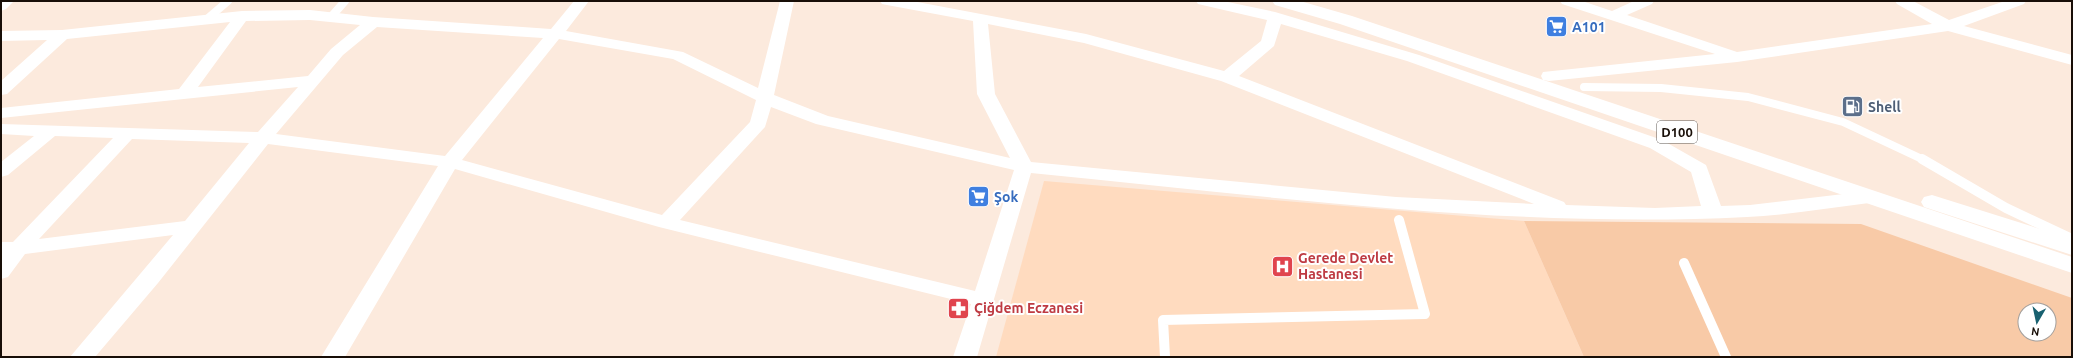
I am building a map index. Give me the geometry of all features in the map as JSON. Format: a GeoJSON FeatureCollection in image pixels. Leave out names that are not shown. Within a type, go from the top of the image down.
{"type":"FeatureCollection","features":[{"type":"Feature","properties":{"kind":"highway","name":"D100"},"geometry":{"type":"LineString","coordinates":[[1319,1],[2072,247]]}},
{"type":"Feature","properties":{"kind":"highway","name":"D100"},"geometry":{"type":"LineString","coordinates":[[1278,9],[1346,20],[2072,265]]}},
{"type":"Feature","properties":{"kind":"street"},"geometry":{"type":"LineString","coordinates":[[1,6],[7,1]]}},
{"type":"Feature","properties":{"kind":"street"},"geometry":{"type":"LineString","coordinates":[[333,357],[450,162],[582,1]]}},
{"type":"Feature","properties":{"kind":"street"},"geometry":{"type":"LineString","coordinates":[[666,223],[758,123],[787,1]]}},
{"type":"Feature","properties":{"kind":"street"},"geometry":{"type":"LineString","coordinates":[[887,1],[980,18],[1086,40],[1227,77],[1567,210]]}},
{"type":"Feature","properties":{"kind":"street"},"geometry":{"type":"LineString","coordinates":[[1203,1],[1278,9],[1656,144],[1699,169],[1713,212]]}},
{"type":"Feature","properties":{"kind":"street"},"geometry":{"type":"LineString","coordinates":[[1567,1],[1737,57]]}},
{"type":"Feature","properties":{"kind":"street"},"geometry":{"type":"LineString","coordinates":[[1613,16],[1647,1]]}},
{"type":"Feature","properties":{"kind":"street"},"geometry":{"type":"LineString","coordinates":[[1902,1],[1948,26],[2072,60]]}},
{"type":"Feature","properties":{"kind":"street"},"geometry":{"type":"LineString","coordinates":[[1549,76],[1737,57],[1948,26],[2019,1]]}},
{"type":"Feature","properties":{"kind":"street"},"geometry":{"type":"LineString","coordinates":[[1227,77],[1268,43],[1278,9]]}},
{"type":"Feature","properties":{"kind":"street"},"geometry":{"type":"LineString","coordinates":[[1,36],[62,35],[242,16],[310,15],[373,22],[556,34],[677,55],[765,98],[822,120],[1024,168],[1396,203],[1655,214],[1750,211],[1869,197]]}},
{"type":"Feature","properties":{"kind":"street"},"geometry":{"type":"LineString","coordinates":[[185,93],[242,16]]}},
{"type":"Feature","properties":{"kind":"street"},"geometry":{"type":"LineString","coordinates":[[965,357],[1024,168],[986,94],[980,18]]}},
{"type":"Feature","properties":{"kind":"street"},"geometry":{"type":"LineString","coordinates":[[82,357],[191,227],[263,138],[337,52],[373,22]]}},
{"type":"Feature","properties":{"kind":"street"},"geometry":{"type":"LineString","coordinates":[[1,90],[62,35]]}},
{"type":"Feature","properties":{"kind":"street"},"geometry":{"type":"LineString","coordinates":[[1,112],[313,80]]}},
{"type":"Feature","properties":{"kind":"street"},"geometry":{"type":"LineString","coordinates":[[1,129],[129,132],[263,138],[450,162],[666,223],[984,300]]}},
{"type":"Feature","properties":{"kind":"street"},"geometry":{"type":"LineString","coordinates":[[1,171],[52,130]]}},
{"type":"Feature","properties":{"kind":"street"},"geometry":{"type":"LineString","coordinates":[[1,272],[10,249],[129,132]]}},
{"type":"Feature","properties":{"kind":"street"},"geometry":{"type":"LineString","coordinates":[[10,249],[191,227]]}},
{"type":"Feature","properties":{"kind":"lane"},"geometry":{"type":"LineString","coordinates":[[207,20],[228,1]]}},
{"type":"Feature","properties":{"kind":"lane"},"geometry":{"type":"LineString","coordinates":[[331,17],[345,1]]}},
{"type":"Feature","properties":{"kind":"lane"},"geometry":{"type":"LineString","coordinates":[[1584,87],[1661,88],[1748,97],[1843,122],[1920,158],[2006,208],[2072,239]]}},
{"type":"Feature","properties":{"kind":"lane"},"geometry":{"type":"LineString","coordinates":[[1165,357],[1163,320],[1425,314],[1399,220]]}},
{"type":"Feature","properties":{"kind":"lane"},"geometry":{"type":"LineString","coordinates":[[1684,263],[1726,357]]}},
{"type":"Feature","properties":{"kind":"shaded area","name":"Gerede Devlet Hastanesi"},"geometry":{"type":"Polygon","coordinates":[[[1044,181],[1524,221],[1584,357],[996,357],[1044,181]]]}},
{"type":"Feature","properties":{"kind":"shaded area"},"geometry":{"type":"Polygon","coordinates":[[[1524,221],[1861,224],[2072,298],[2072,357],[1584,357],[1524,221]]]}},
{"type":"Feature","properties":{"kind":"place","name":"A101"},"geometry":{"type":"Point","coordinates":[1556,27]}},
{"type":"Feature","properties":{"kind":"place","name":"Shell"},"geometry":{"type":"Point","coordinates":[1853,107]}},
{"type":"Feature","properties":{"kind":"place","name":"Şok"},"geometry":{"type":"Point","coordinates":[978,197]}},
{"type":"Feature","properties":{"kind":"place","name":"Gerede Devlet Hastanesi"},"geometry":{"type":"Point","coordinates":[1283,266]}},
{"type":"Feature","properties":{"kind":"place","name":"Çiğdem Eczanesi"},"geometry":{"type":"Point","coordinates":[958,308]}}]}
